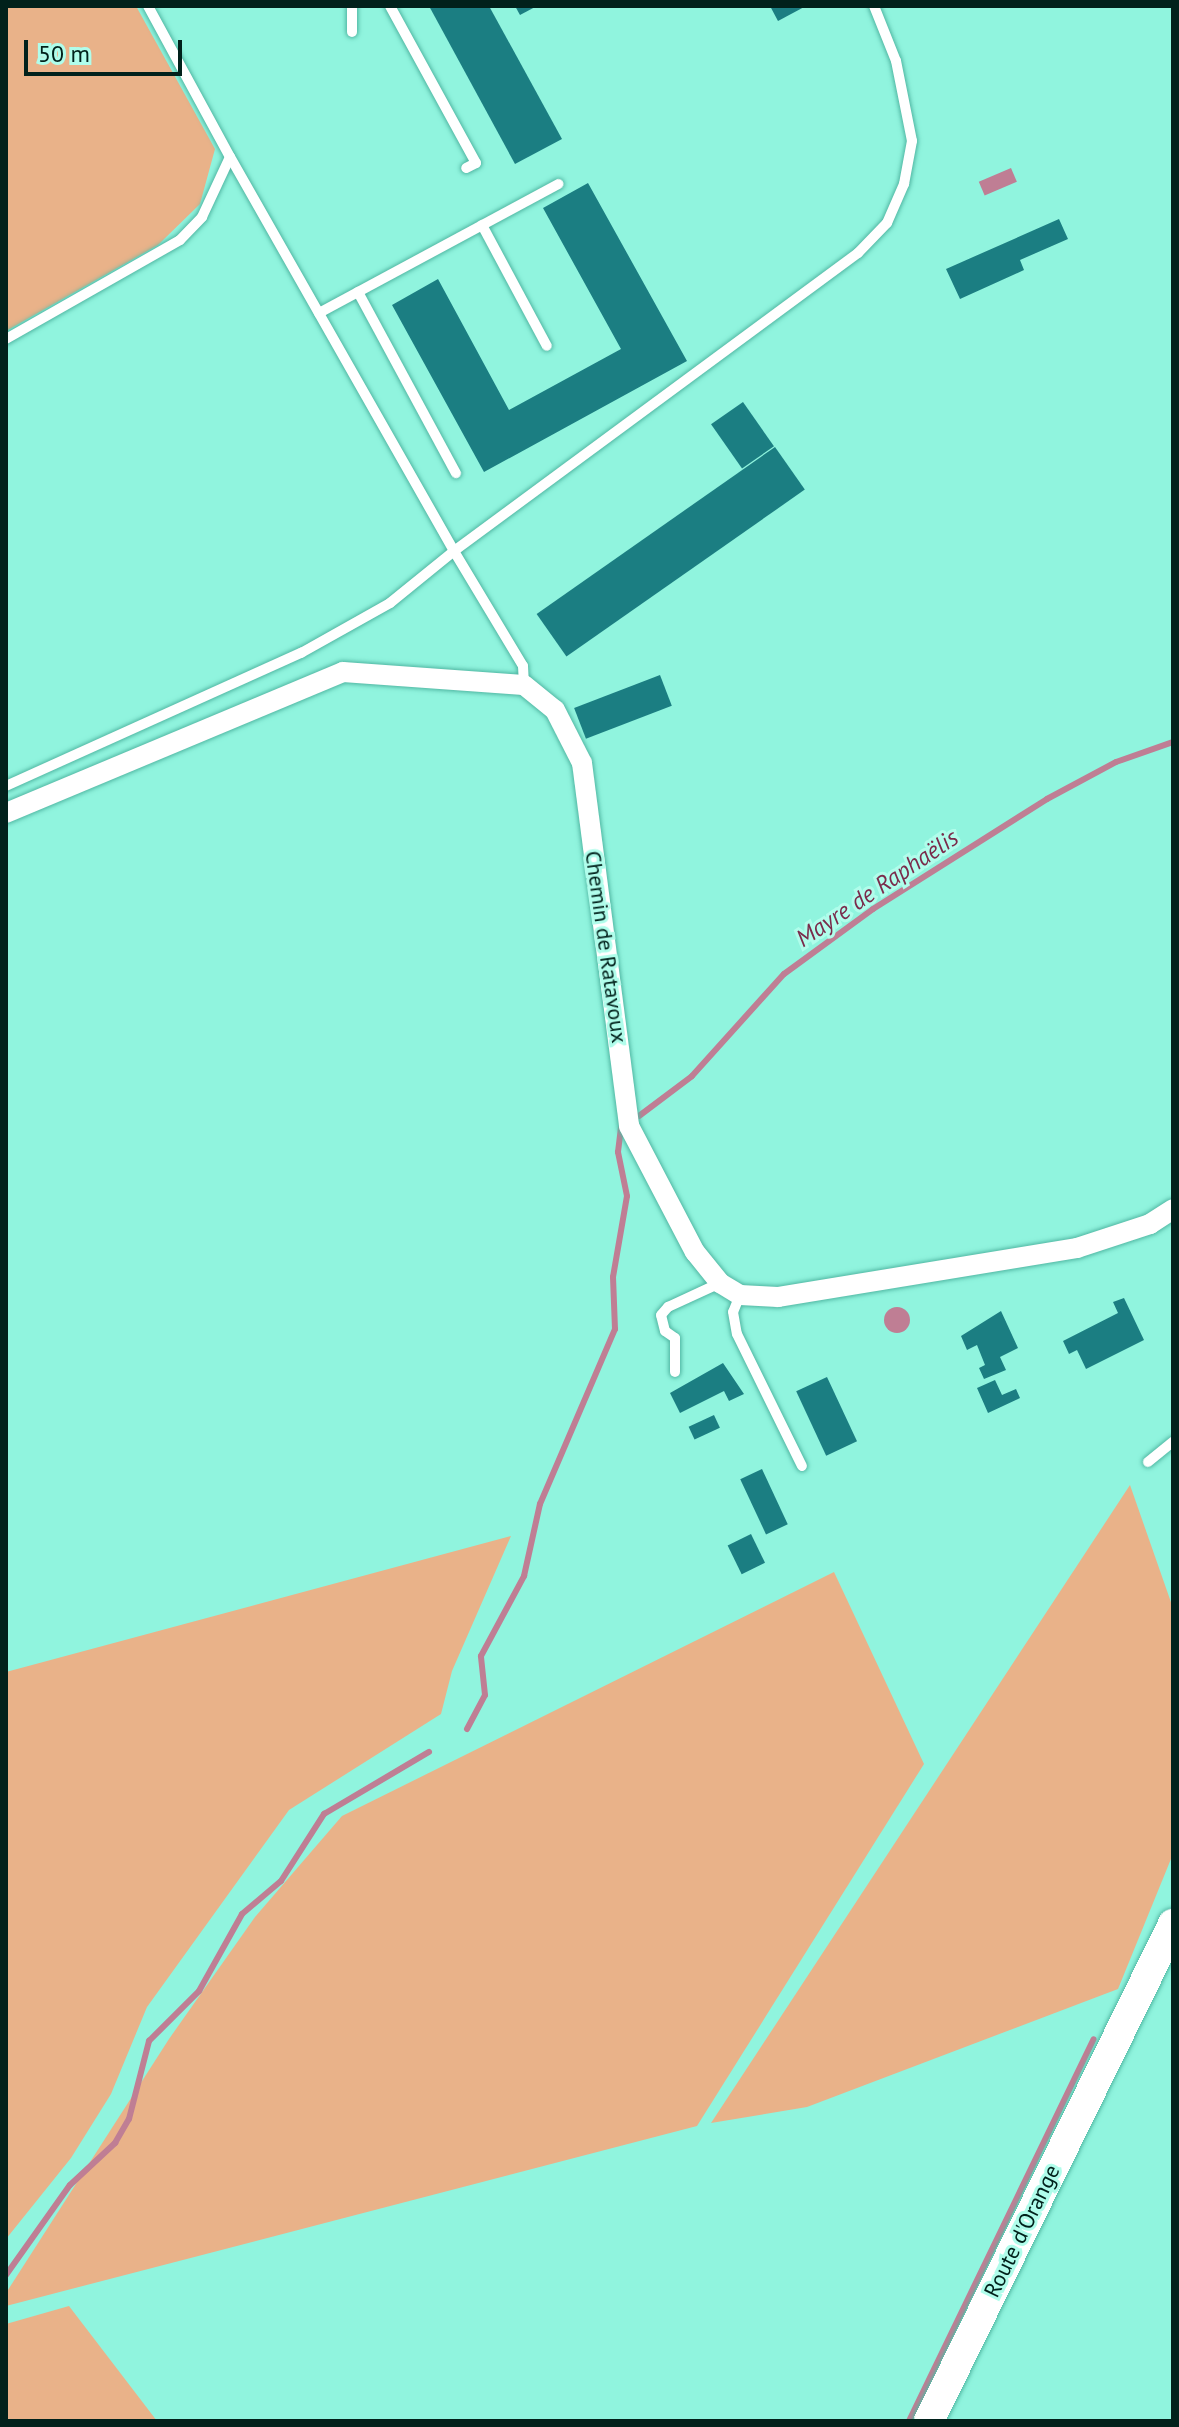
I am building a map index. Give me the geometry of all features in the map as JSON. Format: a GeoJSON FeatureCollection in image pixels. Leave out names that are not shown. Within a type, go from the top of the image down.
{"type":"FeatureCollection","features":[{"type":"Feature","properties":{"kind":"main road","name":"Route d'Orange"},"geometry":{"type":"LineString","coordinates":[[929,2421],[1173,1924]]}},
{"type":"Feature","properties":{"kind":"street"},"geometry":{"type":"LineString","coordinates":[[6,813],[343,672],[524,685]]}},
{"type":"Feature","properties":{"kind":"street","name":"Chemin de Ratavoux"},"geometry":{"type":"LineString","coordinates":[[524,685],[555,710],[582,763],[629,1126],[695,1252],[720,1283],[740,1295],[778,1297],[1077,1248],[1150,1224],[1173,1209]]}},
{"type":"Feature","properties":{"kind":"lane"},"geometry":{"type":"LineString","coordinates":[[148,6],[230,157],[454,551],[523,666],[524,685]]}},
{"type":"Feature","properties":{"kind":"lane"},"geometry":{"type":"LineString","coordinates":[[352,6],[352,32]]}},
{"type":"Feature","properties":{"kind":"lane"},"geometry":{"type":"LineString","coordinates":[[390,6],[476,163],[466,168]]}},
{"type":"Feature","properties":{"kind":"lane"},"geometry":{"type":"LineString","coordinates":[[6,786],[301,653],[390,603],[454,551],[858,253],[887,223],[904,184],[912,141],[896,61],[874,6]]}},
{"type":"Feature","properties":{"kind":"lane"},"geometry":{"type":"LineString","coordinates":[[6,339],[180,240],[202,217],[230,157]]}},
{"type":"Feature","properties":{"kind":"lane"},"geometry":{"type":"LineString","coordinates":[[319,313],[559,184]]}},
{"type":"Feature","properties":{"kind":"lane"},"geometry":{"type":"LineString","coordinates":[[482,225],[547,346]]}},
{"type":"Feature","properties":{"kind":"lane"},"geometry":{"type":"LineString","coordinates":[[358,292],[456,473]]}},
{"type":"Feature","properties":{"kind":"lane"},"geometry":{"type":"LineString","coordinates":[[675,1372],[675,1338],[665,1331],[661,1315],[668,1307],[720,1283]]}},
{"type":"Feature","properties":{"kind":"lane"},"geometry":{"type":"LineString","coordinates":[[740,1295],[733,1312],[737,1334],[802,1466]]}},
{"type":"Feature","properties":{"kind":"lane"},"geometry":{"type":"LineString","coordinates":[[1148,1462],[1173,1442]]}},
{"type":"Feature","properties":{"kind":"shaded area"},"geometry":{"type":"Polygon","coordinates":[[[136,6],[215,149],[200,204],[158,245],[6,331],[6,7],[136,6]]]}},
{"type":"Feature","properties":{"kind":"shaded area"},"geometry":{"type":"Polygon","coordinates":[[[1011,168],[1017,182],[985,195],[979,182],[1011,168]]]}},
{"type":"Feature","properties":{"kind":"shaded area"},"geometry":{"type":"Polygon","coordinates":[[[897,1307],[906,1311],[910,1320],[906,1329],[897,1333],[888,1329],[884,1320],[888,1311],[897,1307]]]}},
{"type":"Feature","properties":{"kind":"shaded area"},"geometry":{"type":"Polygon","coordinates":[[[1130,1485],[1173,1608],[1173,1854],[1118,1989],[807,2107],[711,2123],[1130,1485]]]}},
{"type":"Feature","properties":{"kind":"shaded area"},"geometry":{"type":"Polygon","coordinates":[[[511,1536],[452,1671],[441,1714],[289,1810],[147,2007],[111,2094],[71,2158],[6,2239],[6,1672],[511,1536]]]}},
{"type":"Feature","properties":{"kind":"shaded area"},"geometry":{"type":"Polygon","coordinates":[[[834,1572],[924,1764],[697,2126],[6,2306],[6,2293],[169,2039],[255,1917],[342,1816],[834,1572]]]}},
{"type":"Feature","properties":{"kind":"shaded area"},"geometry":{"type":"Polygon","coordinates":[[[69,2306],[157,2421],[6,2421],[6,2324],[69,2306]]]}},
{"type":"Feature","properties":{"kind":"building"},"geometry":{"type":"Polygon","coordinates":[[[429,6],[489,6],[562,139],[515,164],[429,6]]]}},
{"type":"Feature","properties":{"kind":"building"},"geometry":{"type":"Polygon","coordinates":[[[515,6],[537,6],[520,15],[515,6]]]}},
{"type":"Feature","properties":{"kind":"building"},"geometry":{"type":"Polygon","coordinates":[[[770,6],[806,6],[778,21],[770,6]]]}},
{"type":"Feature","properties":{"kind":"building"},"geometry":{"type":"Polygon","coordinates":[[[588,183],[687,361],[484,472],[392,305],[438,279],[509,410],[621,349],[543,208],[588,183]]]}},
{"type":"Feature","properties":{"kind":"building"},"geometry":{"type":"Polygon","coordinates":[[[1059,219],[1068,239],[1020,260],[1024,270],[960,299],[946,269],[1059,219]]]}},
{"type":"Feature","properties":{"kind":"building"},"geometry":{"type":"Polygon","coordinates":[[[743,402],[774,446],[742,469],[711,424],[743,402]]]}},
{"type":"Feature","properties":{"kind":"building"},"geometry":{"type":"Polygon","coordinates":[[[775,447],[805,490],[566,657],[537,614],[775,447]]]}},
{"type":"Feature","properties":{"kind":"building"},"geometry":{"type":"Polygon","coordinates":[[[660,675],[672,706],[586,739],[574,708],[660,675]]]}},
{"type":"Feature","properties":{"kind":"building"},"geometry":{"type":"Polygon","coordinates":[[[1124,1298],[1144,1340],[1086,1369],[1077,1350],[1069,1354],[1063,1341],[1118,1313],[1113,1302],[1124,1298]]]}},
{"type":"Feature","properties":{"kind":"building"},"geometry":{"type":"Polygon","coordinates":[[[1001,1311],[1018,1348],[1000,1357],[1006,1370],[984,1379],[979,1368],[985,1365],[977,1345],[967,1350],[961,1336],[1001,1311]]]}},
{"type":"Feature","properties":{"kind":"building"},"geometry":{"type":"Polygon","coordinates":[[[723,1363],[744,1394],[729,1401],[724,1391],[680,1413],[670,1393],[723,1363]]]}},
{"type":"Feature","properties":{"kind":"building"},"geometry":{"type":"Polygon","coordinates":[[[827,1377],[857,1441],[826,1456],[796,1391],[827,1377]]]}},
{"type":"Feature","properties":{"kind":"building"},"geometry":{"type":"Polygon","coordinates":[[[995,1380],[1002,1395],[1016,1389],[1020,1398],[988,1413],[977,1388],[995,1380]]]}},
{"type":"Feature","properties":{"kind":"building"},"geometry":{"type":"Polygon","coordinates":[[[714,1415],[720,1428],[695,1440],[689,1427],[714,1415]]]}},
{"type":"Feature","properties":{"kind":"building"},"geometry":{"type":"Polygon","coordinates":[[[762,1469],[788,1524],[766,1534],[740,1479],[762,1469]]]}},
{"type":"Feature","properties":{"kind":"building"},"geometry":{"type":"Polygon","coordinates":[[[751,1534],[765,1563],[742,1574],[728,1545],[751,1534]]]}},
{"type":"Feature","properties":{"kind":"waterway","name":"Mayre de Raphaëlis"},"geometry":{"type":"LineString","coordinates":[[639,1116],[692,1076],[784,974],[873,909],[1047,799],[1116,762],[1173,742]]}},
{"type":"Feature","properties":{"kind":"waterway","name":"Mayre de Raphaëlis"},"geometry":{"type":"LineString","coordinates":[[467,1729],[485,1695],[481,1656],[524,1576],[540,1504],[615,1329],[613,1277],[627,1196],[618,1152],[621,1128]]}},
{"type":"Feature","properties":{"kind":"waterway","name":"Mayre de Raphaëlis"},"geometry":{"type":"LineString","coordinates":[[6,2275],[70,2185],[115,2143],[129,2119],[149,2041],[199,1991],[242,1914],[281,1881],[324,1814],[429,1752]]}},
{"type":"Feature","properties":{"kind":"waterway"},"geometry":{"type":"LineString","coordinates":[[909,2421],[1094,2039]]}}]}
